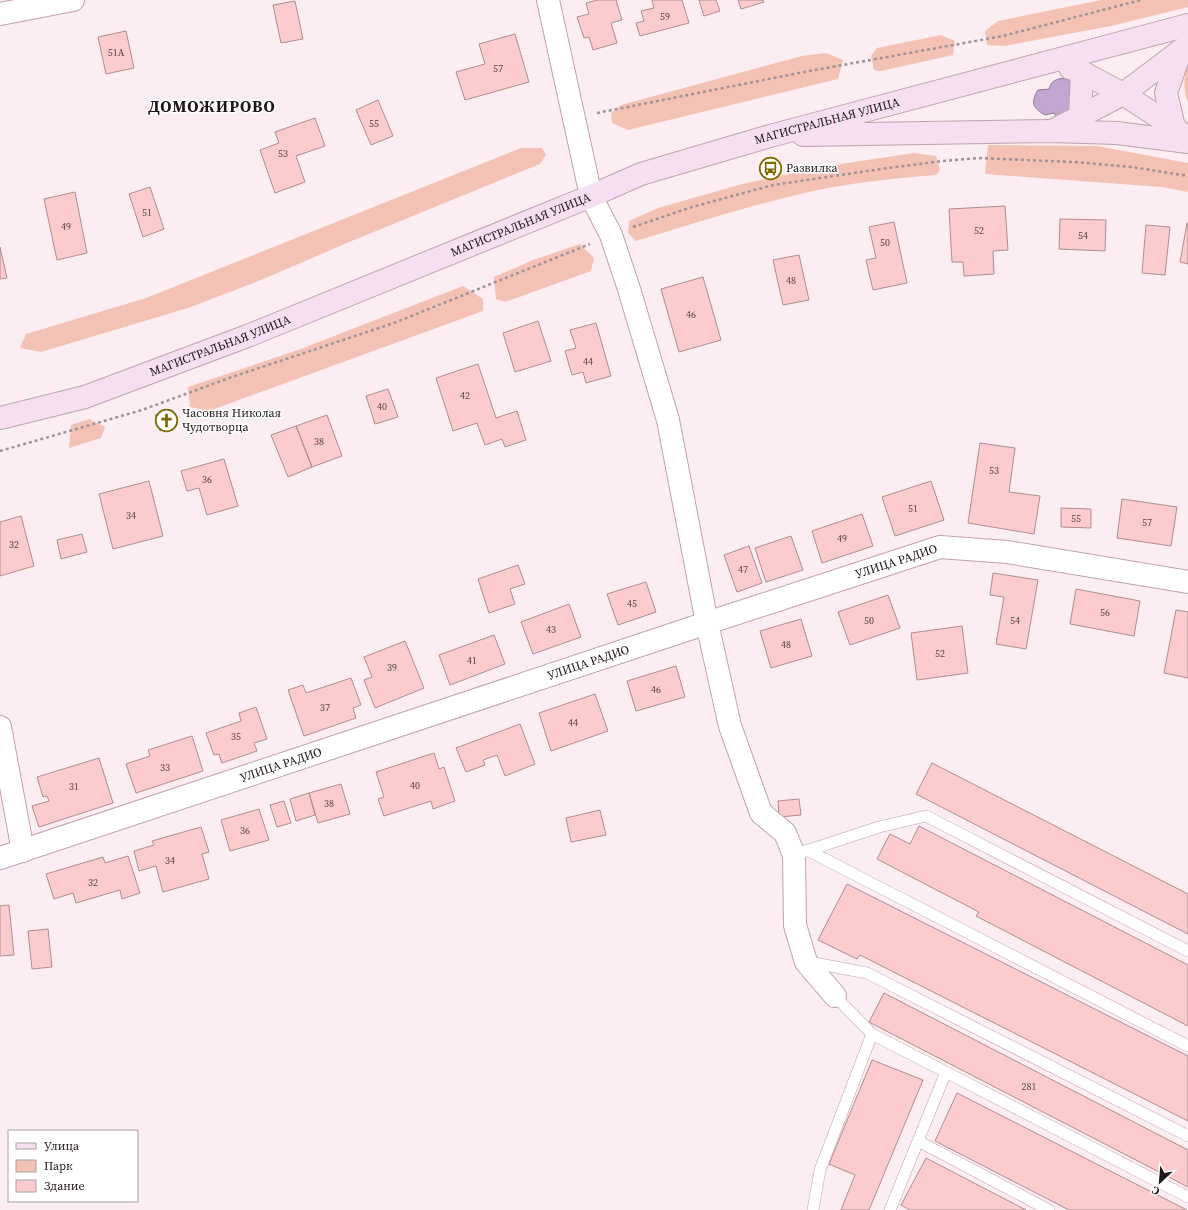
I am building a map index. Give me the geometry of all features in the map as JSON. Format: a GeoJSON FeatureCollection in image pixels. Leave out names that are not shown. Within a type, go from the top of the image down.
{"type":"FeatureCollection","features":[{"type":"Feature","properties":{"kind":"main road","name":"МАГИСТРАЛЬНАЯ УЛИЦА"},"geometry":{"type":"LineString","coordinates":[[0,418],[85,397],[250,336],[641,174],[770,136],[1188,25]]}},
{"type":"Feature","properties":{"kind":"main road"},"geometry":{"type":"LineString","coordinates":[[1052,131],[1123,94],[1185,47]]}},
{"type":"Feature","properties":{"kind":"main road"},"geometry":{"type":"LineString","coordinates":[[1183,135],[1166,93],[1185,47]]}},
{"type":"Feature","properties":{"kind":"main road"},"geometry":{"type":"LineString","coordinates":[[1051,61],[1082,72],[1123,94],[1183,135]]}},
{"type":"Feature","properties":{"kind":"main road"},"geometry":{"type":"LineString","coordinates":[[1080,117],[1082,72]]}},
{"type":"Feature","properties":{"kind":"main road"},"geometry":{"type":"LineString","coordinates":[[770,136],[1052,131],[1183,135]]}},
{"type":"Feature","properties":{"kind":"street"},"geometry":{"type":"LineString","coordinates":[[0,14],[73,0]]}},
{"type":"Feature","properties":{"kind":"street"},"geometry":{"type":"LineString","coordinates":[[548,0],[591,196],[610,235],[668,420],[707,623],[730,726],[761,813],[785,833],[800,852],[795,925],[806,962],[836,996]]}},
{"type":"Feature","properties":{"kind":"street","name":"УЛИЦА РАДИО"},"geometry":{"type":"LineString","coordinates":[[0,858],[940,547],[1007,552],[1188,582]]}},
{"type":"Feature","properties":{"kind":"street"},"geometry":{"type":"LineString","coordinates":[[0,727],[23,851]]}},
{"type":"Feature","properties":{"kind":"lane"},"geometry":{"type":"LineString","coordinates":[[800,852],[879,827],[926,816],[1188,951]]}},
{"type":"Feature","properties":{"kind":"lane"},"geometry":{"type":"LineString","coordinates":[[800,852],[1188,1046]]}},
{"type":"Feature","properties":{"kind":"lane"},"geometry":{"type":"LineString","coordinates":[[806,962],[867,973],[1188,1136]]}},
{"type":"Feature","properties":{"kind":"lane"},"geometry":{"type":"LineString","coordinates":[[836,996],[872,1034],[1188,1198]]}},
{"type":"Feature","properties":{"kind":"lane"},"geometry":{"type":"LineString","coordinates":[[813,1210],[820,1170],[872,1034]]}},
{"type":"Feature","properties":{"kind":"lane"},"geometry":{"type":"LineString","coordinates":[[890,1210],[946,1072]]}},
{"type":"Feature","properties":{"kind":"lane"},"geometry":{"type":"LineString","coordinates":[[918,1141],[1049,1210]]}},
{"type":"Feature","properties":{"kind":"path"},"geometry":{"type":"LineString","coordinates":[[574,117],[804,72],[1003,36],[1141,0]]}},
{"type":"Feature","properties":{"kind":"path"},"geometry":{"type":"LineString","coordinates":[[0,451],[142,410],[229,378],[394,323],[572,252],[610,235],[692,207],[773,185],[888,168],[978,158],[1074,162],[1132,167],[1188,176]]}},
{"type":"Feature","properties":{"kind":"green space"},"geometry":{"type":"Polygon","coordinates":[[[1101,0],[1188,0],[1188,7],[1111,26],[1004,46],[987,45],[985,31],[998,21],[1101,0]]]}},
{"type":"Feature","properties":{"kind":"green space"},"geometry":{"type":"Polygon","coordinates":[[[941,35],[955,41],[953,55],[881,71],[874,70],[871,56],[877,48],[941,35]]]}},
{"type":"Feature","properties":{"kind":"green space"},"geometry":{"type":"Polygon","coordinates":[[[826,53],[843,60],[838,79],[628,130],[612,123],[611,113],[621,105],[802,56],[826,53]]]}},
{"type":"Feature","properties":{"kind":"green space"},"geometry":{"type":"Polygon","coordinates":[[[1188,63],[1188,103],[1184,83],[1188,63]]]}},
{"type":"Feature","properties":{"kind":"green space"},"geometry":{"type":"Polygon","coordinates":[[[988,145],[1097,146],[1188,163],[1188,192],[1162,187],[985,174],[988,145]]]}},
{"type":"Feature","properties":{"kind":"green space"},"geometry":{"type":"Polygon","coordinates":[[[521,148],[542,148],[546,155],[540,164],[354,240],[261,280],[188,308],[41,352],[20,348],[26,334],[146,298],[521,148]]]}},
{"type":"Feature","properties":{"kind":"green space"},"geometry":{"type":"Polygon","coordinates":[[[914,153],[936,156],[940,170],[936,175],[907,177],[847,185],[795,195],[704,220],[636,241],[628,233],[629,221],[658,208],[742,184],[821,167],[914,153]]]}},
{"type":"Feature","properties":{"kind":"green space"},"geometry":{"type":"Polygon","coordinates":[[[580,244],[594,258],[591,271],[505,302],[496,299],[494,277],[533,260],[580,244]]]}},
{"type":"Feature","properties":{"kind":"green space"},"geometry":{"type":"Polygon","coordinates":[[[463,286],[483,299],[483,311],[209,411],[190,407],[188,387],[298,350],[463,286]]]}},
{"type":"Feature","properties":{"kind":"green space"},"geometry":{"type":"Polygon","coordinates":[[[89,419],[105,427],[101,438],[69,448],[71,425],[89,419]]]}},
{"type":"Feature","properties":{"kind":"shaded area"},"geometry":{"type":"Polygon","coordinates":[[[1064,78],[1070,82],[1072,86],[1073,93],[1070,96],[1074,100],[1075,112],[1057,117],[1054,113],[1045,115],[1034,105],[1034,98],[1038,90],[1049,89],[1054,81],[1064,78]]]}},
{"type":"Feature","properties":{"kind":"building"},"geometry":{"type":"Polygon","coordinates":[[[597,0],[616,0],[622,20],[611,23],[617,43],[593,50],[589,37],[584,38],[577,17],[589,14],[586,3],[597,0]]]}},
{"type":"Feature","properties":{"kind":"building"},"geometry":{"type":"Polygon","coordinates":[[[652,0],[682,0],[689,23],[640,36],[636,23],[644,21],[641,11],[654,8],[652,0]]]}},
{"type":"Feature","properties":{"kind":"building"},"geometry":{"type":"Polygon","coordinates":[[[699,0],[716,0],[720,11],[704,16],[699,0]]]}},
{"type":"Feature","properties":{"kind":"building"},"geometry":{"type":"Polygon","coordinates":[[[738,0],[763,0],[764,2],[741,9],[738,0]]]}},
{"type":"Feature","properties":{"kind":"building"},"geometry":{"type":"Polygon","coordinates":[[[295,1],[303,39],[281,43],[273,5],[295,1]]]}},
{"type":"Feature","properties":{"kind":"building"},"geometry":{"type":"Polygon","coordinates":[[[126,31],[134,68],[106,74],[98,37],[126,31]]]}},
{"type":"Feature","properties":{"kind":"building"},"geometry":{"type":"Polygon","coordinates":[[[515,34],[529,82],[465,100],[456,72],[485,64],[479,44],[515,34]]]}},
{"type":"Feature","properties":{"kind":"building"},"geometry":{"type":"Polygon","coordinates":[[[378,100],[393,136],[371,145],[356,110],[378,100]]]}},
{"type":"Feature","properties":{"kind":"building"},"geometry":{"type":"Polygon","coordinates":[[[315,118],[325,146],[296,156],[305,182],[275,193],[260,150],[279,143],[275,132],[315,118]]]}},
{"type":"Feature","properties":{"kind":"building"},"geometry":{"type":"Polygon","coordinates":[[[778,162],[779,169],[766,171],[764,165],[778,162]]]}},
{"type":"Feature","properties":{"kind":"building"},"geometry":{"type":"Polygon","coordinates":[[[150,187],[164,229],[143,237],[129,194],[150,187]]]}},
{"type":"Feature","properties":{"kind":"building"},"geometry":{"type":"Polygon","coordinates":[[[75,192],[87,253],[57,260],[44,199],[75,192]]]}},
{"type":"Feature","properties":{"kind":"building"},"geometry":{"type":"Polygon","coordinates":[[[1005,206],[1008,250],[993,251],[994,274],[964,276],[963,262],[952,262],[949,209],[1005,206]]]}},
{"type":"Feature","properties":{"kind":"building"},"geometry":{"type":"Polygon","coordinates":[[[1060,219],[1106,220],[1105,251],[1059,249],[1060,219]]]}},
{"type":"Feature","properties":{"kind":"building"},"geometry":{"type":"Polygon","coordinates":[[[894,222],[907,283],[873,290],[866,260],[876,258],[869,227],[894,222]]]}},
{"type":"Feature","properties":{"kind":"building"},"geometry":{"type":"Polygon","coordinates":[[[1188,223],[1188,264],[1180,262],[1188,223]]]}},
{"type":"Feature","properties":{"kind":"building"},"geometry":{"type":"Polygon","coordinates":[[[1146,225],[1170,227],[1165,275],[1142,273],[1146,225]]]}},
{"type":"Feature","properties":{"kind":"building"},"geometry":{"type":"Polygon","coordinates":[[[0,247],[7,278],[0,279],[0,247]]]}},
{"type":"Feature","properties":{"kind":"building"},"geometry":{"type":"Polygon","coordinates":[[[799,255],[809,300],[783,305],[773,260],[799,255]]]}},
{"type":"Feature","properties":{"kind":"building"},"geometry":{"type":"Polygon","coordinates":[[[703,277],[721,340],[679,352],[661,289],[703,277]]]}},
{"type":"Feature","properties":{"kind":"building"},"geometry":{"type":"Polygon","coordinates":[[[538,321],[551,361],[515,372],[503,333],[538,321]]]}},
{"type":"Feature","properties":{"kind":"building"},"geometry":{"type":"Polygon","coordinates":[[[596,323],[611,376],[586,383],[583,372],[572,375],[565,351],[576,348],[570,330],[596,323]]]}},
{"type":"Feature","properties":{"kind":"building"},"geometry":{"type":"Polygon","coordinates":[[[478,364],[496,418],[517,411],[526,440],[505,447],[502,439],[485,445],[477,423],[453,431],[436,378],[478,364]]]}},
{"type":"Feature","properties":{"kind":"building"},"geometry":{"type":"Polygon","coordinates":[[[388,389],[398,417],[375,424],[366,396],[388,389]]]}},
{"type":"Feature","properties":{"kind":"building","name":"Часовня Николая Чудотворца"},"geometry":{"type":"Polygon","coordinates":[[[172,410],[177,425],[160,431],[155,415],[172,410]]]}},
{"type":"Feature","properties":{"kind":"building"},"geometry":{"type":"Polygon","coordinates":[[[327,415],[342,456],[312,467],[296,426],[327,415]]]}},
{"type":"Feature","properties":{"kind":"building"},"geometry":{"type":"Polygon","coordinates":[[[296,426],[312,467],[288,477],[271,435],[296,426]]]}},
{"type":"Feature","properties":{"kind":"building"},"geometry":{"type":"Polygon","coordinates":[[[980,443],[1015,448],[1009,492],[1040,496],[1034,534],[968,523],[980,443]]]}},
{"type":"Feature","properties":{"kind":"building"},"geometry":{"type":"Polygon","coordinates":[[[224,459],[238,506],[207,515],[199,488],[187,491],[181,471],[224,459]]]}},
{"type":"Feature","properties":{"kind":"building"},"geometry":{"type":"Polygon","coordinates":[[[149,481],[163,536],[113,549],[99,494],[149,481]]]}},
{"type":"Feature","properties":{"kind":"building"},"geometry":{"type":"Polygon","coordinates":[[[931,481],[944,520],[895,536],[882,497],[931,481]]]}},
{"type":"Feature","properties":{"kind":"building"},"geometry":{"type":"Polygon","coordinates":[[[1122,499],[1177,507],[1171,546],[1117,538],[1122,499]]]}},
{"type":"Feature","properties":{"kind":"building"},"geometry":{"type":"Polygon","coordinates":[[[1061,508],[1091,509],[1091,528],[1061,527],[1061,508]]]}},
{"type":"Feature","properties":{"kind":"building"},"geometry":{"type":"Polygon","coordinates":[[[862,514],[873,546],[822,563],[812,531],[862,514]]]}},
{"type":"Feature","properties":{"kind":"building"},"geometry":{"type":"Polygon","coordinates":[[[21,516],[34,566],[0,576],[0,522],[21,516]]]}},
{"type":"Feature","properties":{"kind":"building"},"geometry":{"type":"Polygon","coordinates":[[[82,534],[87,552],[61,559],[57,540],[82,534]]]}},
{"type":"Feature","properties":{"kind":"building"},"geometry":{"type":"Polygon","coordinates":[[[791,536],[803,570],[766,582],[755,548],[791,536]]]}},
{"type":"Feature","properties":{"kind":"building"},"geometry":{"type":"Polygon","coordinates":[[[749,546],[762,583],[737,592],[724,555],[749,546]]]}},
{"type":"Feature","properties":{"kind":"building"},"geometry":{"type":"Polygon","coordinates":[[[518,565],[525,584],[510,589],[515,604],[489,613],[478,579],[518,565]]]}},
{"type":"Feature","properties":{"kind":"building"},"geometry":{"type":"Polygon","coordinates":[[[993,573],[1038,580],[1026,649],[996,644],[1004,597],[990,595],[993,573]]]}},
{"type":"Feature","properties":{"kind":"building"},"geometry":{"type":"Polygon","coordinates":[[[646,582],[656,612],[618,625],[607,594],[646,582]]]}},
{"type":"Feature","properties":{"kind":"building"},"geometry":{"type":"Polygon","coordinates":[[[1076,589],[1140,601],[1134,636],[1070,624],[1076,589]]]}},
{"type":"Feature","properties":{"kind":"building"},"geometry":{"type":"Polygon","coordinates":[[[888,595],[900,628],[850,645],[838,612],[888,595]]]}},
{"type":"Feature","properties":{"kind":"building"},"geometry":{"type":"Polygon","coordinates":[[[569,604],[581,637],[533,654],[521,622],[569,604]]]}},
{"type":"Feature","properties":{"kind":"building"},"geometry":{"type":"Polygon","coordinates":[[[1176,610],[1188,612],[1188,678],[1164,673],[1176,610]]]}},
{"type":"Feature","properties":{"kind":"building"},"geometry":{"type":"Polygon","coordinates":[[[801,619],[812,656],[771,668],[760,631],[801,619]]]}},
{"type":"Feature","properties":{"kind":"building"},"geometry":{"type":"Polygon","coordinates":[[[962,626],[968,673],[917,680],[911,633],[962,626]]]}},
{"type":"Feature","properties":{"kind":"building"},"geometry":{"type":"Polygon","coordinates":[[[494,635],[505,664],[450,685],[439,655],[494,635]]]}},
{"type":"Feature","properties":{"kind":"building"},"geometry":{"type":"Polygon","coordinates":[[[405,641],[424,688],[375,708],[364,680],[372,677],[364,657],[405,641]]]}},
{"type":"Feature","properties":{"kind":"building"},"geometry":{"type":"Polygon","coordinates":[[[676,666],[685,697],[636,711],[627,681],[676,666]]]}},
{"type":"Feature","properties":{"kind":"building"},"geometry":{"type":"Polygon","coordinates":[[[351,678],[361,705],[353,708],[356,718],[304,736],[288,690],[303,685],[306,693],[351,678]]]}},
{"type":"Feature","properties":{"kind":"building"},"geometry":{"type":"Polygon","coordinates":[[[595,694],[608,731],[551,751],[539,713],[595,694]]]}},
{"type":"Feature","properties":{"kind":"building"},"geometry":{"type":"Polygon","coordinates":[[[256,707],[267,739],[254,743],[257,751],[222,763],[219,754],[214,755],[206,733],[241,721],[239,713],[256,707]]]}},
{"type":"Feature","properties":{"kind":"building"},"geometry":{"type":"Polygon","coordinates":[[[520,724],[535,764],[505,776],[497,755],[483,760],[485,765],[466,772],[456,748],[520,724]]]}},
{"type":"Feature","properties":{"kind":"building"},"geometry":{"type":"Polygon","coordinates":[[[192,736],[203,771],[136,793],[126,764],[150,756],[148,750],[192,736]]]}},
{"type":"Feature","properties":{"kind":"building"},"geometry":{"type":"Polygon","coordinates":[[[434,753],[439,769],[444,767],[455,801],[433,809],[431,801],[384,816],[378,799],[384,797],[376,772],[434,753]]]}},
{"type":"Feature","properties":{"kind":"building"},"geometry":{"type":"Polygon","coordinates":[[[99,758],[113,803],[39,827],[32,806],[49,801],[47,796],[43,797],[37,777],[99,758]]]}},
{"type":"Feature","properties":{"kind":"building"},"geometry":{"type":"Polygon","coordinates":[[[932,763],[1188,894],[1188,934],[916,794],[932,763]]]}},
{"type":"Feature","properties":{"kind":"building"},"geometry":{"type":"Polygon","coordinates":[[[341,784],[350,814],[318,823],[309,793],[341,784]]]}},
{"type":"Feature","properties":{"kind":"building"},"geometry":{"type":"Polygon","coordinates":[[[309,793],[315,815],[296,821],[290,799],[309,793]]]}},
{"type":"Feature","properties":{"kind":"building"},"geometry":{"type":"Polygon","coordinates":[[[799,799],[801,815],[779,817],[778,801],[799,799]]]}},
{"type":"Feature","properties":{"kind":"building"},"geometry":{"type":"Polygon","coordinates":[[[284,801],[291,823],[277,827],[270,805],[284,801]]]}},
{"type":"Feature","properties":{"kind":"building"},"geometry":{"type":"Polygon","coordinates":[[[259,809],[269,840],[230,851],[221,820],[259,809]]]}},
{"type":"Feature","properties":{"kind":"building"},"geometry":{"type":"Polygon","coordinates":[[[600,810],[606,835],[571,842],[566,818],[600,810]]]}},
{"type":"Feature","properties":{"kind":"building"},"geometry":{"type":"Polygon","coordinates":[[[919,826],[1188,965],[1188,1026],[976,916],[979,912],[877,859],[890,834],[910,844],[919,826]]]}},
{"type":"Feature","properties":{"kind":"building"},"geometry":{"type":"Polygon","coordinates":[[[201,827],[209,852],[202,854],[209,879],[163,892],[156,866],[139,871],[134,851],[154,845],[152,841],[201,827]]]}},
{"type":"Feature","properties":{"kind":"building"},"geometry":{"type":"Polygon","coordinates":[[[128,856],[140,893],[122,899],[120,890],[76,903],[73,893],[54,899],[46,874],[103,857],[105,863],[128,856]]]}},
{"type":"Feature","properties":{"kind":"building"},"geometry":{"type":"Polygon","coordinates":[[[847,884],[1188,1056],[1188,1121],[860,955],[857,959],[818,940],[847,884]]]}},
{"type":"Feature","properties":{"kind":"building"},"geometry":{"type":"Polygon","coordinates":[[[9,905],[14,955],[0,956],[0,906],[9,905]]]}},
{"type":"Feature","properties":{"kind":"building"},"geometry":{"type":"Polygon","coordinates":[[[48,929],[52,967],[32,969],[28,931],[48,929]]]}},
{"type":"Feature","properties":{"kind":"building"},"geometry":{"type":"Polygon","coordinates":[[[884,993],[1188,1150],[1188,1187],[869,1022],[884,993]]]}},
{"type":"Feature","properties":{"kind":"building"},"geometry":{"type":"Polygon","coordinates":[[[872,1060],[923,1080],[869,1210],[841,1210],[855,1175],[829,1164],[872,1060]]]}},
{"type":"Feature","properties":{"kind":"building"},"geometry":{"type":"Polygon","coordinates":[[[957,1093],[1187,1210],[1069,1210],[935,1141],[957,1093]]]}},
{"type":"Feature","properties":{"kind":"building"},"geometry":{"type":"Polygon","coordinates":[[[926,1158],[1026,1210],[910,1210],[901,1205],[926,1158]]]}},
{"type":"Feature","properties":{"kind":"place","name":"Развилка"},"geometry":{"type":"Point","coordinates":[770,168]}},
{"type":"Feature","properties":{"kind":"place","name":"Часовня Николая Чудотворца"},"geometry":{"type":"Point","coordinates":[166,420]}},
{"type":"Feature","properties":{"kind":"district","name":"ДОМОЖИРОВО"},"geometry":{"type":"Point","coordinates":[212,106]}}]}
